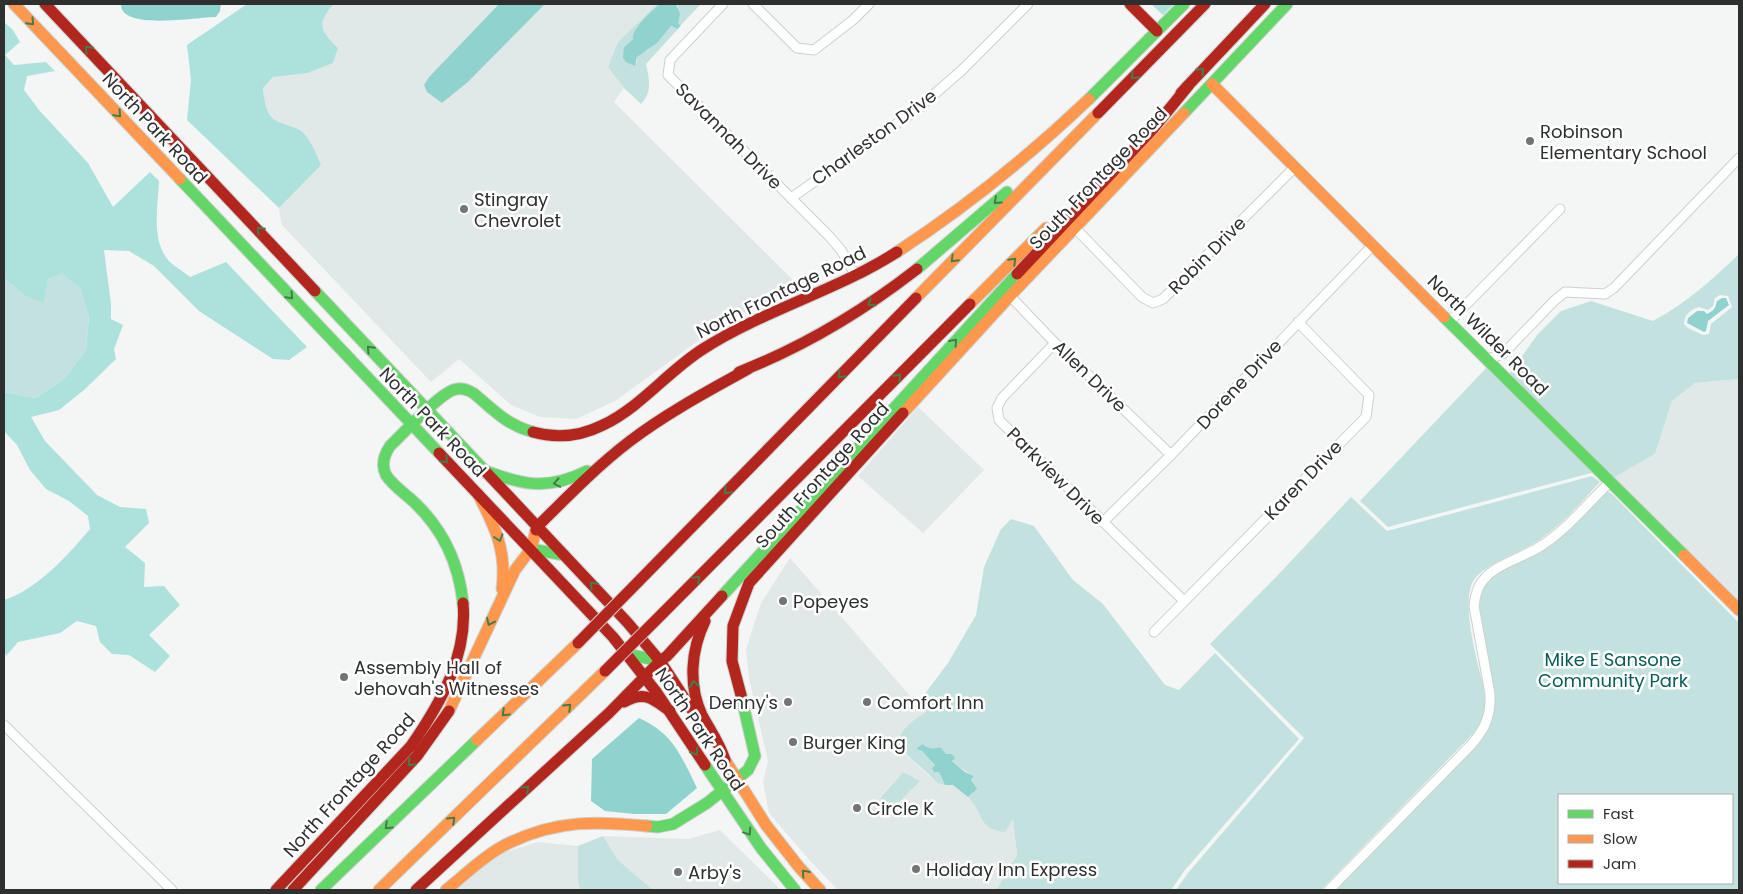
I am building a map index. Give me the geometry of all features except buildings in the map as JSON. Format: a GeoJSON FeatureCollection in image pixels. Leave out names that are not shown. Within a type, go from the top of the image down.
{"type":"FeatureCollection","features":[{"type":"Feature","properties":{"kind":"main road","name":"North Park Road"},"geometry":{"type":"LineString","coordinates":[[14,4],[531,549],[627,654],[670,711],[721,792],[769,860],[795,890]]}},
{"type":"Feature","properties":{"kind":"main road","name":"North Park Road"},"geometry":{"type":"LineString","coordinates":[[45,4],[628,622],[660,661],[766,825],[820,890]]}},
{"type":"Feature","properties":{"kind":"main road"},"geometry":{"type":"LineString","coordinates":[[1130,4],[1157,31]]}},
{"type":"Feature","properties":{"kind":"main road","name":"North Frontage Road"},"geometry":{"type":"LineString","coordinates":[[276,890],[411,746],[439,705],[451,679],[462,633],[464,602],[458,570],[437,528],[387,476],[383,461],[385,453],[427,410],[447,392],[460,388],[473,393],[491,410],[519,428],[532,433],[556,436],[578,434],[589,432],[613,421],[673,370],[702,350],[747,325],[856,276],[927,234],[990,186],[1039,144],[1087,100],[1184,4]]}},
{"type":"Feature","properties":{"kind":"main road"},"geometry":{"type":"LineString","coordinates":[[321,890],[578,643],[1205,4]]}},
{"type":"Feature","properties":{"kind":"main road"},"geometry":{"type":"LineString","coordinates":[[379,890],[605,672],[1188,86],[1265,4]]}},
{"type":"Feature","properties":{"kind":"main road","name":"South Frontage Road"},"geometry":{"type":"LineString","coordinates":[[446,890],[487,857],[512,842],[537,833],[574,823],[605,822],[658,827],[673,824],[707,803],[748,770],[755,756],[753,742],[732,661],[733,626],[749,583],[1010,296],[1287,4]]}},
{"type":"Feature","properties":{"kind":"main road","name":"North Wilder Road"},"geometry":{"type":"LineString","coordinates":[[1212,84],[1294,168],[1739,610]]}},
{"type":"Feature","properties":{"kind":"main road"},"geometry":{"type":"LineString","coordinates":[[416,890],[609,713],[667,656],[712,609],[993,299],[1153,129],[1188,86]]}},
{"type":"Feature","properties":{"kind":"main road"},"geometry":{"type":"LineString","coordinates":[[484,470],[520,483],[539,485],[555,484],[586,472],[632,435],[675,406],[727,376],[756,366],[832,327],[862,309],[901,282],[964,231],[1027,174],[1050,161]]}},
{"type":"Feature","properties":{"kind":"main road"},"geometry":{"type":"LineString","coordinates":[[293,890],[418,756],[433,735],[449,710],[515,570],[531,549],[537,527],[582,482],[630,441],[678,408],[748,369]]}},
{"type":"Feature","properties":{"kind":"main road"},"geometry":{"type":"LineString","coordinates":[[478,494],[499,536],[504,581],[500,601]]}},
{"type":"Feature","properties":{"kind":"main road"},"geometry":{"type":"LineString","coordinates":[[531,549],[564,556]]}},
{"type":"Feature","properties":{"kind":"main road"},"geometry":{"type":"LineString","coordinates":[[712,609],[701,627],[696,641],[692,677],[694,691],[702,712],[721,747],[725,760]]}},
{"type":"Feature","properties":{"kind":"main road"},"geometry":{"type":"LineString","coordinates":[[627,654],[660,661]]}},
{"type":"Feature","properties":{"kind":"main road"},"geometry":{"type":"LineString","coordinates":[[609,713],[632,696],[639,695],[650,697],[670,711]]}},
{"type":"Feature","properties":{"kind":"street","name":"Savannah Drive"},"geometry":{"type":"LineString","coordinates":[[723,4],[670,60],[668,75],[791,198]]}},
{"type":"Feature","properties":{"kind":"street"},"geometry":{"type":"LineString","coordinates":[[753,4],[797,48],[814,50],[853,20],[869,4]]}},
{"type":"Feature","properties":{"kind":"street","name":"Charleston Drive"},"geometry":{"type":"LineString","coordinates":[[791,198],[915,111],[962,70],[1028,4]]}},
{"type":"Feature","properties":{"kind":"street"},"geometry":{"type":"LineString","coordinates":[[1488,359],[1503,354],[1565,292],[1605,294],[1614,288],[1739,158]]}},
{"type":"Feature","properties":{"kind":"street","name":"Robin Drive"},"geometry":{"type":"LineString","coordinates":[[1075,228],[1142,297],[1153,303],[1163,299],[1294,168]]}},
{"type":"Feature","properties":{"kind":"street"},"geometry":{"type":"LineString","coordinates":[[791,198],[841,250],[856,276]]}},
{"type":"Feature","properties":{"kind":"street"},"geometry":{"type":"LineString","coordinates":[[1449,322],[1560,209]]}},
{"type":"Feature","properties":{"kind":"street","name":"Dorene Drive"},"geometry":{"type":"LineString","coordinates":[[1103,522],[1171,456],[1373,245]]}},
{"type":"Feature","properties":{"kind":"street","name":"Allen Drive"},"geometry":{"type":"LineString","coordinates":[[1010,296],[1054,343],[1171,456]]}},
{"type":"Feature","properties":{"kind":"street","name":"Karen Drive"},"geometry":{"type":"LineString","coordinates":[[1154,632],[1366,416],[1369,395],[1298,322]]}},
{"type":"Feature","properties":{"kind":"street","name":"Parkview Drive"},"geometry":{"type":"LineString","coordinates":[[1054,343],[1002,398],[998,408],[999,420],[1184,601]]}},
{"type":"Feature","properties":{"kind":"street"},"geometry":{"type":"LineString","coordinates":[[1329,890],[1471,745],[1487,724],[1490,694],[1474,606],[1476,594],[1481,583],[1492,572],[1532,552],[1550,540],[1611,481]]}},
{"type":"Feature","properties":{"kind":"street"},"geometry":{"type":"LineString","coordinates":[[4,724],[172,890]]}},
{"type":"Feature","properties":{"kind":"shaded area"},"geometry":{"type":"Polygon","coordinates":[[[121,4],[221,4],[220,11],[216,17],[161,21],[133,17],[124,12],[121,4]]]}},
{"type":"Feature","properties":{"kind":"shaded area"},"geometry":{"type":"Polygon","coordinates":[[[247,4],[334,4],[324,17],[322,27],[338,48],[333,63],[307,73],[273,77],[263,88],[265,103],[271,116],[275,120],[305,134],[321,165],[279,208],[187,120],[191,80],[187,45],[247,4]]]}},
{"type":"Feature","properties":{"kind":"shaded area"},"geometry":{"type":"Polygon","coordinates":[[[334,4],[499,4],[429,77],[424,85],[442,103],[468,82],[545,4],[657,4],[618,42],[608,67],[624,88],[614,102],[801,288],[727,320],[615,401],[576,419],[540,417],[511,405],[459,359],[431,382],[282,225],[279,208],[321,165],[290,126],[276,121],[269,113],[264,102],[263,88],[273,77],[333,63],[338,48],[325,35],[322,26],[323,18],[334,4]]]}},
{"type":"Feature","properties":{"kind":"shaded area"},"geometry":{"type":"Polygon","coordinates":[[[499,4],[545,4],[468,82],[442,103],[427,92],[424,85],[429,77],[499,4]]]}},
{"type":"Feature","properties":{"kind":"shaded area"},"geometry":{"type":"Polygon","coordinates":[[[660,4],[676,4],[680,14],[678,24],[681,25],[678,29],[671,26],[657,43],[637,57],[635,66],[626,62],[623,58],[624,47],[633,39],[635,30],[639,25],[660,4]]]}},
{"type":"Feature","properties":{"kind":"shaded area"},"geometry":{"type":"Polygon","coordinates":[[[1151,4],[1174,4],[1163,15],[1151,4]]]}},
{"type":"Feature","properties":{"kind":"shaded area"},"geometry":{"type":"Polygon","coordinates":[[[4,22],[13,30],[20,42],[5,55],[14,65],[46,62],[55,71],[27,76],[24,90],[39,110],[88,163],[113,207],[150,172],[159,181],[158,235],[164,255],[171,263],[190,277],[226,262],[307,347],[289,360],[273,359],[199,311],[154,266],[129,251],[104,250],[111,304],[111,319],[123,325],[114,349],[116,359],[84,390],[59,410],[31,417],[45,441],[97,495],[120,507],[146,509],[149,523],[125,547],[145,563],[144,587],[164,586],[180,605],[149,635],[170,656],[155,672],[129,655],[112,654],[100,642],[96,626],[77,621],[60,633],[18,642],[6,656],[4,650],[4,600],[40,580],[72,550],[90,529],[88,516],[69,501],[46,489],[30,470],[17,445],[4,431],[4,392],[36,398],[65,378],[86,350],[89,317],[80,288],[62,273],[48,279],[44,303],[25,296],[4,278],[4,22]]]}},
{"type":"Feature","properties":{"kind":"shaded area"},"geometry":{"type":"Polygon","coordinates":[[[1726,298],[1729,305],[1708,321],[1706,331],[1704,332],[1687,323],[1688,318],[1697,311],[1704,311],[1707,314],[1712,311],[1717,301],[1726,298]]]}},
{"type":"Feature","properties":{"kind":"shaded area"},"geometry":{"type":"Polygon","coordinates":[[[1739,379],[1739,605],[1613,478],[1655,454],[1672,401],[1695,383],[1739,379]]]}},
{"type":"Feature","properties":{"kind":"shaded area"},"geometry":{"type":"Polygon","coordinates":[[[918,407],[984,470],[923,533],[858,476],[918,407]]]}},
{"type":"Feature","properties":{"kind":"shaded area"},"geometry":{"type":"Polygon","coordinates":[[[790,558],[925,713],[900,741],[902,751],[937,783],[953,785],[963,792],[972,801],[981,818],[1013,818],[1017,855],[996,890],[838,890],[769,813],[763,782],[768,761],[749,678],[746,649],[761,603],[790,558]],[[903,772],[880,797],[891,809],[919,781],[903,772]]]}},
{"type":"Feature","properties":{"kind":"shaded area"},"geometry":{"type":"Polygon","coordinates":[[[639,718],[661,731],[669,739],[681,756],[697,788],[666,814],[634,814],[605,811],[591,801],[592,759],[639,718]]]}},
{"type":"Feature","properties":{"kind":"shaded area"},"geometry":{"type":"Polygon","coordinates":[[[922,744],[930,748],[940,747],[946,754],[952,754],[955,758],[952,761],[965,772],[974,776],[971,780],[977,789],[968,797],[953,785],[945,785],[939,772],[934,772],[932,768],[935,765],[922,751],[916,749],[922,744]]]}},
{"type":"Feature","properties":{"kind":"shaded area"},"geometry":{"type":"Polygon","coordinates":[[[720,830],[781,890],[653,890],[618,860],[603,836],[688,839],[720,830]]]}},
{"type":"Feature","properties":{"kind":"shaded area"},"geometry":{"type":"Polygon","coordinates":[[[538,842],[578,846],[578,881],[580,890],[453,890],[499,854],[538,842]]]}},
{"type":"Feature","properties":{"kind":"green space"},"geometry":{"type":"Polygon","coordinates":[[[657,4],[660,4],[636,28],[633,39],[624,47],[637,63],[637,57],[648,50],[671,26],[678,29],[646,64],[649,90],[641,104],[624,88],[608,67],[618,42],[657,4]]]}},
{"type":"Feature","properties":{"kind":"green space"},"geometry":{"type":"Polygon","coordinates":[[[676,4],[701,4],[681,25],[678,24],[678,6],[676,4]]]}},
{"type":"Feature","properties":{"kind":"green space"},"geometry":{"type":"Polygon","coordinates":[[[1739,254],[1739,379],[1695,383],[1672,401],[1655,454],[1613,478],[1509,374],[1538,334],[1561,311],[1591,301],[1653,321],[1709,282],[1739,254]],[[1720,295],[1715,298],[1713,306],[1708,310],[1699,307],[1693,309],[1687,315],[1684,324],[1703,335],[1709,334],[1711,324],[1732,307],[1728,296],[1720,295]]]}},
{"type":"Feature","properties":{"kind":"green space"},"geometry":{"type":"Polygon","coordinates":[[[62,272],[80,288],[89,317],[86,350],[65,378],[36,398],[4,392],[4,278],[25,296],[44,302],[48,279],[62,272]]]}},
{"type":"Feature","properties":{"kind":"green space"},"geometry":{"type":"Polygon","coordinates":[[[1489,365],[1615,491],[1608,488],[1601,490],[1551,539],[1536,550],[1494,570],[1482,582],[1476,595],[1476,626],[1488,677],[1490,708],[1487,721],[1481,733],[1326,890],[1462,751],[1479,732],[1485,722],[1489,710],[1489,699],[1478,650],[1472,607],[1472,598],[1477,582],[1487,573],[1545,541],[1603,483],[1594,473],[1591,473],[1388,527],[1360,501],[1489,365]]]}},
{"type":"Feature","properties":{"kind":"green space"},"geometry":{"type":"Polygon","coordinates":[[[1592,476],[1600,482],[1558,526],[1535,543],[1487,568],[1474,580],[1470,588],[1470,626],[1486,702],[1485,711],[1478,727],[1321,890],[1176,890],[1188,873],[1304,738],[1210,644],[1351,497],[1387,531],[1592,476]]]}},
{"type":"Feature","properties":{"kind":"green space","name":"Mike E Sansone Community Park"},"geometry":{"type":"Polygon","coordinates":[[[1607,491],[1739,623],[1739,890],[1333,890],[1489,724],[1479,617],[1480,592],[1494,574],[1532,556],[1607,491]]]}},
{"type":"Feature","properties":{"kind":"green space"},"geometry":{"type":"Polygon","coordinates":[[[1615,491],[1739,615],[1739,618],[1615,491]]]}},
{"type":"Feature","properties":{"kind":"green space"},"geometry":{"type":"Polygon","coordinates":[[[1011,519],[1034,526],[1073,580],[1103,604],[1165,685],[1179,690],[1215,653],[1299,739],[1185,870],[1171,890],[996,890],[1017,855],[1013,819],[1005,832],[996,831],[985,824],[968,797],[973,793],[971,780],[974,776],[956,764],[940,748],[930,748],[922,744],[916,749],[922,751],[935,765],[932,768],[939,772],[945,785],[937,783],[903,749],[900,742],[902,733],[910,724],[925,713],[918,703],[948,663],[976,615],[984,567],[1001,529],[1011,519]]]}},
{"type":"Feature","properties":{"kind":"green space"},"geometry":{"type":"Polygon","coordinates":[[[903,772],[920,781],[892,809],[880,798],[903,772]]]}},
{"type":"Feature","properties":{"kind":"green space"},"geometry":{"type":"Polygon","coordinates":[[[603,836],[618,860],[653,890],[580,890],[578,881],[578,846],[603,836]]]}},
{"type":"Feature","properties":{"kind":"traffic: fast"},"geometry":{"type":"LineString","coordinates":[[1089,99],[1184,4]]}},
{"type":"Feature","properties":{"kind":"traffic: fast"},"geometry":{"type":"LineString","coordinates":[[1184,113],[1287,4]]}},
{"type":"Feature","properties":{"kind":"traffic: fast"},"geometry":{"type":"LineString","coordinates":[[180,179],[439,453]]}},
{"type":"Feature","properties":{"kind":"traffic: fast"},"geometry":{"type":"LineString","coordinates":[[917,269],[1007,192]]}},
{"type":"Feature","properties":{"kind":"traffic: fast"},"geometry":{"type":"LineString","coordinates":[[722,596],[1017,274]]}},
{"type":"Feature","properties":{"kind":"traffic: fast"},"geometry":{"type":"LineString","coordinates":[[315,291],[486,472]]}},
{"type":"Feature","properties":{"kind":"traffic: fast"},"geometry":{"type":"LineString","coordinates":[[1444,317],[1684,555]]}},
{"type":"Feature","properties":{"kind":"traffic: fast"},"geometry":{"type":"LineString","coordinates":[[463,603],[454,562],[442,537],[426,514],[392,483],[386,475],[383,464],[386,453],[390,446],[423,413],[450,391],[457,389],[471,392],[504,418],[517,426],[533,432]]}},
{"type":"Feature","properties":{"kind":"traffic: fast"},"geometry":{"type":"LineString","coordinates":[[483,470],[510,479],[535,484],[560,481],[587,471]]}},
{"type":"Feature","properties":{"kind":"traffic: fast"},"geometry":{"type":"LineString","coordinates":[[531,549],[564,555]]}},
{"type":"Feature","properties":{"kind":"traffic: fast"},"geometry":{"type":"LineString","coordinates":[[627,654],[660,661]]}},
{"type":"Feature","properties":{"kind":"traffic: fast"},"geometry":{"type":"LineString","coordinates":[[647,826],[658,827],[673,824],[707,803],[748,770],[755,756],[741,695]]}},
{"type":"Feature","properties":{"kind":"traffic: fast"},"geometry":{"type":"LineString","coordinates":[[321,890],[477,740]]}},
{"type":"Feature","properties":{"kind":"traffic: fast"},"geometry":{"type":"LineString","coordinates":[[705,765],[761,848],[795,890]]}},
{"type":"Feature","properties":{"kind":"traffic: slow"},"geometry":{"type":"LineString","coordinates":[[14,4],[180,179]]}},
{"type":"Feature","properties":{"kind":"traffic: slow"},"geometry":{"type":"LineString","coordinates":[[1212,84],[1444,317]]}},
{"type":"Feature","properties":{"kind":"traffic: slow"},"geometry":{"type":"LineString","coordinates":[[897,252],[948,217],[996,180],[1089,99]]}},
{"type":"Feature","properties":{"kind":"traffic: slow"},"geometry":{"type":"LineString","coordinates":[[916,298],[1098,113]]}},
{"type":"Feature","properties":{"kind":"traffic: slow"},"geometry":{"type":"LineString","coordinates":[[903,413],[1010,296],[1184,113]]}},
{"type":"Feature","properties":{"kind":"traffic: slow"},"geometry":{"type":"LineString","coordinates":[[970,304],[1046,228]]}},
{"type":"Feature","properties":{"kind":"traffic: slow"},"geometry":{"type":"LineString","coordinates":[[478,494],[490,517],[501,551],[503,563],[502,589]]}},
{"type":"Feature","properties":{"kind":"traffic: slow"},"geometry":{"type":"LineString","coordinates":[[449,711],[515,570],[531,549],[536,530]]}},
{"type":"Feature","properties":{"kind":"traffic: slow"},"geometry":{"type":"LineString","coordinates":[[1684,555],[1739,610]]}},
{"type":"Feature","properties":{"kind":"traffic: slow"},"geometry":{"type":"LineString","coordinates":[[477,740],[578,643]]}},
{"type":"Feature","properties":{"kind":"traffic: slow"},"geometry":{"type":"LineString","coordinates":[[379,890],[605,671]]}},
{"type":"Feature","properties":{"kind":"traffic: slow"},"geometry":{"type":"LineString","coordinates":[[720,752],[766,825],[820,890]]}},
{"type":"Feature","properties":{"kind":"traffic: slow"},"geometry":{"type":"LineString","coordinates":[[446,890],[494,852],[528,835],[578,824],[611,823],[647,826]]}},
{"type":"Feature","properties":{"kind":"traffic: jam"},"geometry":{"type":"LineString","coordinates":[[45,4],[315,291]]}},
{"type":"Feature","properties":{"kind":"traffic: jam"},"geometry":{"type":"LineString","coordinates":[[1130,4],[1157,31]]}},
{"type":"Feature","properties":{"kind":"traffic: jam"},"geometry":{"type":"LineString","coordinates":[[1098,113],[1205,4]]}},
{"type":"Feature","properties":{"kind":"traffic: jam"},"geometry":{"type":"LineString","coordinates":[[1181,93],[1265,4]]}},
{"type":"Feature","properties":{"kind":"traffic: jam"},"geometry":{"type":"LineString","coordinates":[[1017,274],[1153,129],[1188,86]]}},
{"type":"Feature","properties":{"kind":"traffic: jam"},"geometry":{"type":"LineString","coordinates":[[533,432],[560,436],[578,434],[595,429],[630,409],[690,358],[726,335],[850,278],[897,252]]}},
{"type":"Feature","properties":{"kind":"traffic: jam"},"geometry":{"type":"LineString","coordinates":[[739,372],[786,351],[832,327],[917,269]]}},
{"type":"Feature","properties":{"kind":"traffic: jam"},"geometry":{"type":"LineString","coordinates":[[637,583],[916,298]]}},
{"type":"Feature","properties":{"kind":"traffic: jam"},"geometry":{"type":"LineString","coordinates":[[663,613],[970,304]]}},
{"type":"Feature","properties":{"kind":"traffic: jam"},"geometry":{"type":"LineString","coordinates":[[536,530],[605,461],[630,441],[673,412],[748,369]]}},
{"type":"Feature","properties":{"kind":"traffic: jam"},"geometry":{"type":"LineString","coordinates":[[741,695],[732,661],[733,626],[749,583],[903,413]]}},
{"type":"Feature","properties":{"kind":"traffic: jam"},"geometry":{"type":"LineString","coordinates":[[439,453],[613,637],[657,693],[705,765]]}},
{"type":"Feature","properties":{"kind":"traffic: jam"},"geometry":{"type":"LineString","coordinates":[[486,472],[627,622],[660,661],[702,725]]}},
{"type":"Feature","properties":{"kind":"traffic: jam"},"geometry":{"type":"LineString","coordinates":[[578,643],[637,583]]}},
{"type":"Feature","properties":{"kind":"traffic: jam"},"geometry":{"type":"LineString","coordinates":[[416,890],[609,713],[667,656],[722,596]]}},
{"type":"Feature","properties":{"kind":"traffic: jam"},"geometry":{"type":"LineString","coordinates":[[276,890],[411,746],[422,730],[450,679],[461,642],[463,603]]}},
{"type":"Feature","properties":{"kind":"traffic: jam"},"geometry":{"type":"LineString","coordinates":[[605,671],[663,613]]}},
{"type":"Feature","properties":{"kind":"traffic: jam"},"geometry":{"type":"LineString","coordinates":[[705,621],[694,656],[693,680],[702,715],[718,743],[725,760]]}},
{"type":"Feature","properties":{"kind":"traffic: jam"},"geometry":{"type":"LineString","coordinates":[[624,702],[631,698],[643,696],[670,711]]}},
{"type":"Feature","properties":{"kind":"traffic: jam"},"geometry":{"type":"LineString","coordinates":[[293,890],[417,756],[449,711]]}},
{"type":"Feature","properties":{"kind":"place","name":"Robinson Elementary School"},"geometry":{"type":"Point","coordinates":[1530,141]}},
{"type":"Feature","properties":{"kind":"place","name":"Stingray Chevrolet"},"geometry":{"type":"Point","coordinates":[464,209]}},
{"type":"Feature","properties":{"kind":"place","name":"Popeyes"},"geometry":{"type":"Point","coordinates":[783,601]}},
{"type":"Feature","properties":{"kind":"place","name":"Assembly Hall of Jehovah's Witnesses"},"geometry":{"type":"Point","coordinates":[344,677]}},
{"type":"Feature","properties":{"kind":"place","name":"Denny's"},"geometry":{"type":"Point","coordinates":[788,702]}},
{"type":"Feature","properties":{"kind":"place","name":"Comfort Inn"},"geometry":{"type":"Point","coordinates":[867,702]}},
{"type":"Feature","properties":{"kind":"place","name":"Burger King"},"geometry":{"type":"Point","coordinates":[793,742]}},
{"type":"Feature","properties":{"kind":"place","name":"Circle K"},"geometry":{"type":"Point","coordinates":[857,808]}},
{"type":"Feature","properties":{"kind":"place","name":"Holiday Inn Express"},"geometry":{"type":"Point","coordinates":[916,869]}},
{"type":"Feature","properties":{"kind":"place","name":"Arby's"},"geometry":{"type":"Point","coordinates":[678,872]}}]}
